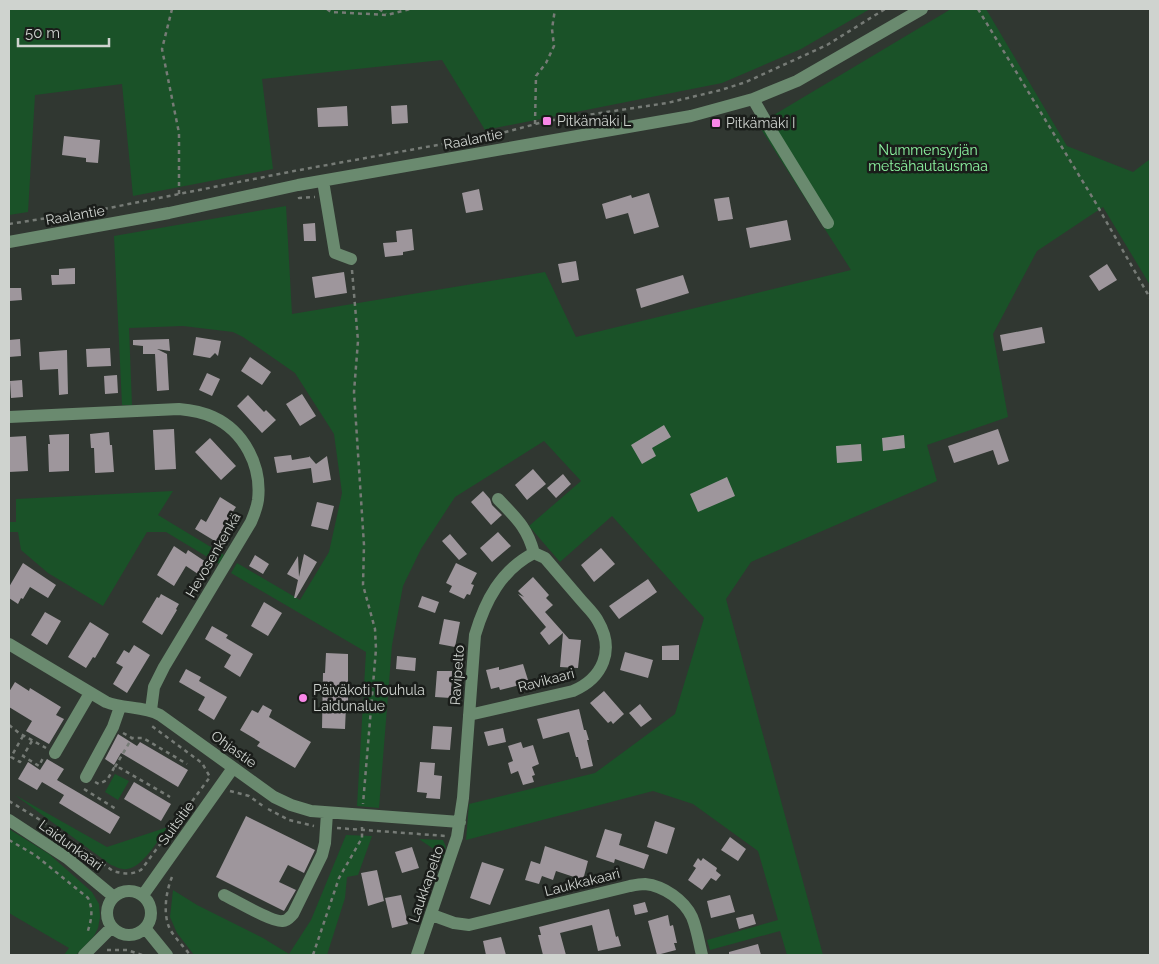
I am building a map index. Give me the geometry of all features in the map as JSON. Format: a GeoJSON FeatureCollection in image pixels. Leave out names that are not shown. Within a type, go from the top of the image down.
{"type":"FeatureCollection","features":[{"type":"Feature","properties":{"kind":"street","name":"Raalantie"},"geometry":{"type":"LineString","coordinates":[[9,242],[169,213],[323,181],[690,116],[753,99],[797,81],[922,9]]}},
{"type":"Feature","properties":{"kind":"street"},"geometry":{"type":"LineString","coordinates":[[753,99],[828,223]]}},
{"type":"Feature","properties":{"kind":"street"},"geometry":{"type":"LineString","coordinates":[[323,181],[334,253],[350,258]]}},
{"type":"Feature","properties":{"kind":"street","name":"Hevosenkenkä"},"geometry":{"type":"LineString","coordinates":[[9,417],[179,409],[195,411],[212,416],[227,425],[248,448],[254,462],[258,480],[258,500],[251,522],[164,667],[154,687],[151,710]]}},
{"type":"Feature","properties":{"kind":"street"},"geometry":{"type":"LineString","coordinates":[[498,499],[520,522],[529,536],[534,553]]}},
{"type":"Feature","properties":{"kind":"street","name":"Ravipelto"},"geometry":{"type":"LineString","coordinates":[[460,822],[475,635],[481,614],[493,591],[507,573],[522,560],[534,553]]}},
{"type":"Feature","properties":{"kind":"street","name":"Ravikaari"},"geometry":{"type":"LineString","coordinates":[[469,715],[573,691],[583,686],[595,676],[602,665],[606,650],[604,634],[598,619],[545,558],[534,553]]}},
{"type":"Feature","properties":{"kind":"street","name":"Ohjastie"},"geometry":{"type":"LineString","coordinates":[[9,644],[106,702],[120,707],[151,710],[160,715],[282,801],[312,811],[327,813],[460,822]]}},
{"type":"Feature","properties":{"kind":"street"},"geometry":{"type":"LineString","coordinates":[[51,751],[90,693]]}},
{"type":"Feature","properties":{"kind":"street"},"geometry":{"type":"LineString","coordinates":[[86,777],[113,726],[120,707]]}},
{"type":"Feature","properties":{"kind":"street","name":"Suitsitie"},"geometry":{"type":"LineString","coordinates":[[143,895],[234,768]]}},
{"type":"Feature","properties":{"kind":"street"},"geometry":{"type":"LineString","coordinates":[[224,895],[273,919],[282,922],[288,920],[322,855],[325,843],[327,813]]}},
{"type":"Feature","properties":{"kind":"street","name":"Laidunkaari"},"geometry":{"type":"LineString","coordinates":[[9,820],[67,858],[114,897]]}},
{"type":"Feature","properties":{"kind":"street","name":"Laukkapelto"},"geometry":{"type":"LineString","coordinates":[[416,955],[432,915],[454,848],[460,822]]}},
{"type":"Feature","properties":{"kind":"street","name":"Laukkakaari"},"geometry":{"type":"LineString","coordinates":[[432,915],[454,923],[469,925],[630,886],[646,884],[660,888],[673,895],[684,905],[692,918],[702,955]]}},
{"type":"Feature","properties":{"kind":"street"},"geometry":{"type":"LineString","coordinates":[[131,891],[143,895],[151,907],[151,915],[145,928],[140,932],[129,935],[122,934],[112,927],[107,915],[110,902],[114,897],[120,893],[131,891]]}},
{"type":"Feature","properties":{"kind":"street"},"geometry":{"type":"LineString","coordinates":[[84,955],[112,927]]}},
{"type":"Feature","properties":{"kind":"street"},"geometry":{"type":"LineString","coordinates":[[145,928],[167,955]]}},
{"type":"Feature","properties":{"kind":"path"},"geometry":{"type":"LineString","coordinates":[[172,9],[162,48],[179,133],[179,194]]}},
{"type":"Feature","properties":{"kind":"path"},"geometry":{"type":"LineString","coordinates":[[328,9],[331,12],[387,15],[410,9]]}},
{"type":"Feature","properties":{"kind":"path"},"geometry":{"type":"LineString","coordinates":[[380,9],[387,15]]}},
{"type":"Feature","properties":{"kind":"path"},"geometry":{"type":"LineString","coordinates":[[535,124],[536,76],[546,63],[554,46],[552,29],[555,9]]}},
{"type":"Feature","properties":{"kind":"path"},"geometry":{"type":"LineString","coordinates":[[9,224],[99,210],[294,171],[498,134],[547,121],[667,103],[746,82],[827,45],[884,9]]}},
{"type":"Feature","properties":{"kind":"path"},"geometry":{"type":"LineString","coordinates":[[978,9],[1094,200],[1150,298]]}},
{"type":"Feature","properties":{"kind":"path"},"geometry":{"type":"LineString","coordinates":[[313,955],[339,878],[362,838],[362,816],[376,650],[375,629],[363,585],[364,545],[354,392],[358,341],[350,258]]}},
{"type":"Feature","properties":{"kind":"path"},"geometry":{"type":"LineString","coordinates":[[9,801],[55,829],[113,871],[133,874],[141,870],[210,777],[202,763],[142,719]]}},
{"type":"Feature","properties":{"kind":"path"},"geometry":{"type":"LineString","coordinates":[[9,725],[23,736],[51,751],[39,766],[23,756]]}},
{"type":"Feature","properties":{"kind":"path"},"geometry":{"type":"LineString","coordinates":[[113,726],[132,738],[143,738],[187,764]]}},
{"type":"Feature","properties":{"kind":"path"},"geometry":{"type":"LineString","coordinates":[[23,736],[11,757],[20,762],[32,741]]}},
{"type":"Feature","properties":{"kind":"path"},"geometry":{"type":"LineString","coordinates":[[116,808],[80,786],[86,777],[99,784],[107,780],[132,738]]}},
{"type":"Feature","properties":{"kind":"path"},"geometry":{"type":"LineString","coordinates":[[114,768],[120,768],[170,797]]}},
{"type":"Feature","properties":{"kind":"path"},"geometry":{"type":"LineString","coordinates":[[227,795],[231,792]]}},
{"type":"Feature","properties":{"kind":"path"},"geometry":{"type":"LineString","coordinates":[[9,840],[35,856],[88,898],[92,907],[92,913],[86,936],[102,951],[127,950],[142,955]]}},
{"type":"Feature","properties":{"kind":"path"},"geometry":{"type":"LineString","coordinates":[[175,870],[167,889],[167,921],[170,930],[190,955]]}},
{"type":"Feature","properties":{"kind":"green space"},"geometry":{"type":"Polygon","coordinates":[[[9,9],[870,9],[801,49],[722,83],[485,130],[442,60],[262,79],[273,169],[133,196],[122,84],[35,95],[28,212],[9,215],[9,9]]]}},
{"type":"Feature","properties":{"kind":"green space","name":"Nummensyrjän metsähautausmaa"},"geometry":{"type":"Polygon","coordinates":[[[951,9],[986,9],[1067,146],[1133,172],[1150,159],[1150,285],[1103,207],[1037,251],[993,334],[1008,417],[927,445],[937,481],[751,562],[726,599],[823,955],[787,955],[780,931],[710,950],[707,940],[778,920],[758,851],[693,804],[653,791],[466,840],[469,804],[595,773],[675,714],[704,618],[612,516],[560,562],[529,526],[581,481],[544,441],[455,497],[421,549],[403,586],[392,645],[379,808],[357,806],[366,652],[231,573],[237,563],[300,600],[329,552],[342,493],[334,434],[295,373],[233,332],[183,326],[129,328],[132,405],[122,405],[114,236],[286,206],[292,314],[545,272],[576,337],[851,270],[756,121],[772,116],[951,9]]]}},
{"type":"Feature","properties":{"kind":"green space"},"geometry":{"type":"Polygon","coordinates":[[[173,491],[158,515],[224,555],[219,564],[166,532],[147,532],[103,606],[48,573],[21,550],[18,532],[9,532],[9,522],[16,522],[16,499],[173,491]]]}},
{"type":"Feature","properties":{"kind":"green space"},"geometry":{"type":"Polygon","coordinates":[[[115,774],[129,781],[118,800],[105,792],[115,774]]]}},
{"type":"Feature","properties":{"kind":"green space"},"geometry":{"type":"Polygon","coordinates":[[[15,795],[107,847],[168,827],[143,860],[130,869],[122,869],[111,865],[15,795]]]}},
{"type":"Feature","properties":{"kind":"green space"},"geometry":{"type":"Polygon","coordinates":[[[9,829],[49,854],[92,892],[99,904],[100,917],[98,928],[94,936],[76,955],[64,955],[69,948],[9,913],[9,829]]]}},
{"type":"Feature","properties":{"kind":"green space"},"geometry":{"type":"Polygon","coordinates":[[[346,835],[372,836],[358,875],[347,877],[345,898],[327,955],[194,955],[177,933],[170,917],[173,890],[197,905],[263,938],[289,954],[311,920],[346,835]]]}},
{"type":"Feature","properties":{"kind":"green space"},"geometry":{"type":"Polygon","coordinates":[[[419,839],[443,840],[446,847],[442,862],[435,850],[419,839]]]}},
{"type":"Feature","properties":{"kind":"building"},"geometry":{"type":"Polygon","coordinates":[[[407,105],[408,123],[392,124],[391,106],[407,105]]]}},
{"type":"Feature","properties":{"kind":"building"},"geometry":{"type":"Polygon","coordinates":[[[347,106],[348,126],[318,127],[317,108],[347,106]]]}},
{"type":"Feature","properties":{"kind":"building"},"geometry":{"type":"Polygon","coordinates":[[[64,136],[100,140],[98,163],[86,162],[86,158],[62,155],[64,136]]]}},
{"type":"Feature","properties":{"kind":"building"},"geometry":{"type":"Polygon","coordinates":[[[479,189],[483,210],[466,213],[462,193],[479,189]]]}},
{"type":"Feature","properties":{"kind":"building"},"geometry":{"type":"Polygon","coordinates":[[[649,193],[659,227],[634,234],[628,213],[606,219],[602,204],[631,195],[632,198],[649,193]]]}},
{"type":"Feature","properties":{"kind":"building"},"geometry":{"type":"Polygon","coordinates":[[[729,197],[733,219],[718,221],[714,199],[729,197]]]}},
{"type":"Feature","properties":{"kind":"building"},"geometry":{"type":"Polygon","coordinates":[[[787,220],[791,240],[750,248],[746,228],[787,220]]]}},
{"type":"Feature","properties":{"kind":"building"},"geometry":{"type":"Polygon","coordinates":[[[315,223],[316,241],[304,241],[303,224],[315,223]]]}},
{"type":"Feature","properties":{"kind":"building"},"geometry":{"type":"Polygon","coordinates":[[[412,229],[414,250],[403,252],[403,255],[385,257],[383,243],[397,242],[396,231],[412,229]]]}},
{"type":"Feature","properties":{"kind":"building"},"geometry":{"type":"Polygon","coordinates":[[[576,261],[579,280],[562,283],[558,264],[576,261]]]}},
{"type":"Feature","properties":{"kind":"building"},"geometry":{"type":"Polygon","coordinates":[[[1107,264],[1117,280],[1099,291],[1089,276],[1107,264]]]}},
{"type":"Feature","properties":{"kind":"building"},"geometry":{"type":"Polygon","coordinates":[[[75,268],[75,284],[52,285],[51,275],[59,275],[59,269],[75,268]]]}},
{"type":"Feature","properties":{"kind":"building"},"geometry":{"type":"Polygon","coordinates":[[[344,272],[347,293],[315,298],[312,277],[344,272]]]}},
{"type":"Feature","properties":{"kind":"building"},"geometry":{"type":"Polygon","coordinates":[[[683,275],[689,293],[641,308],[636,289],[683,275]]]}},
{"type":"Feature","properties":{"kind":"building"},"geometry":{"type":"Polygon","coordinates":[[[9,288],[21,288],[22,300],[9,301],[9,288]]]}},
{"type":"Feature","properties":{"kind":"building"},"geometry":{"type":"Polygon","coordinates":[[[1042,327],[1045,343],[1003,351],[1000,335],[1042,327]]]}},
{"type":"Feature","properties":{"kind":"building"},"geometry":{"type":"Polygon","coordinates":[[[196,337],[221,341],[218,356],[215,353],[210,358],[193,355],[196,337]]]}},
{"type":"Feature","properties":{"kind":"building"},"geometry":{"type":"Polygon","coordinates":[[[20,339],[21,356],[9,357],[9,340],[20,339]]]}},
{"type":"Feature","properties":{"kind":"building"},"geometry":{"type":"Polygon","coordinates":[[[169,339],[170,351],[157,349],[167,354],[169,390],[157,391],[155,354],[143,354],[143,346],[133,345],[133,340],[169,339]]]}},
{"type":"Feature","properties":{"kind":"building"},"geometry":{"type":"Polygon","coordinates":[[[110,348],[111,366],[87,367],[86,349],[110,348]]]}},
{"type":"Feature","properties":{"kind":"building"},"geometry":{"type":"Polygon","coordinates":[[[67,350],[68,394],[59,395],[58,369],[40,370],[39,352],[67,350]]]}},
{"type":"Feature","properties":{"kind":"building"},"geometry":{"type":"Polygon","coordinates":[[[250,357],[271,372],[262,385],[241,371],[250,357]]]}},
{"type":"Feature","properties":{"kind":"building"},"geometry":{"type":"Polygon","coordinates":[[[207,373],[220,379],[212,396],[199,390],[207,373]]]}},
{"type":"Feature","properties":{"kind":"building"},"geometry":{"type":"Polygon","coordinates":[[[117,375],[118,393],[105,394],[104,376],[117,375]]]}},
{"type":"Feature","properties":{"kind":"building"},"geometry":{"type":"Polygon","coordinates":[[[22,380],[23,397],[11,398],[10,381],[22,380]]]}},
{"type":"Feature","properties":{"kind":"building"},"geometry":{"type":"Polygon","coordinates":[[[302,394],[316,416],[300,426],[286,404],[302,394]]]}},
{"type":"Feature","properties":{"kind":"building"},"geometry":{"type":"Polygon","coordinates":[[[248,395],[264,412],[266,410],[276,420],[262,433],[237,406],[248,395]]]}},
{"type":"Feature","properties":{"kind":"building"},"geometry":{"type":"Polygon","coordinates":[[[664,425],[671,437],[652,448],[656,456],[642,464],[631,445],[664,425]]]}},
{"type":"Feature","properties":{"kind":"building"},"geometry":{"type":"Polygon","coordinates":[[[174,429],[176,469],[155,470],[153,430],[174,429]]]}},
{"type":"Feature","properties":{"kind":"building"},"geometry":{"type":"Polygon","coordinates":[[[998,429],[1009,461],[998,465],[993,450],[954,463],[948,446],[998,429]]]}},
{"type":"Feature","properties":{"kind":"building"},"geometry":{"type":"Polygon","coordinates":[[[109,432],[114,472],[95,473],[94,448],[91,448],[90,434],[109,432]]]}},
{"type":"Feature","properties":{"kind":"building"},"geometry":{"type":"Polygon","coordinates":[[[69,434],[69,471],[49,472],[49,435],[69,434]]]}},
{"type":"Feature","properties":{"kind":"building"},"geometry":{"type":"Polygon","coordinates":[[[904,435],[905,448],[883,451],[882,438],[904,435]]]}},
{"type":"Feature","properties":{"kind":"building"},"geometry":{"type":"Polygon","coordinates":[[[26,436],[28,471],[9,472],[9,437],[26,436]]]}},
{"type":"Feature","properties":{"kind":"building"},"geometry":{"type":"Polygon","coordinates":[[[210,438],[236,466],[221,480],[195,452],[210,438]]]}},
{"type":"Feature","properties":{"kind":"building"},"geometry":{"type":"Polygon","coordinates":[[[861,444],[862,461],[837,463],[836,446],[861,444]]]}},
{"type":"Feature","properties":{"kind":"building"},"geometry":{"type":"Polygon","coordinates":[[[291,455],[292,460],[309,456],[316,464],[327,456],[331,480],[313,483],[311,468],[277,473],[274,457],[291,455]]]}},
{"type":"Feature","properties":{"kind":"building"},"geometry":{"type":"Polygon","coordinates":[[[533,469],[546,484],[527,500],[515,485],[533,469]]]}},
{"type":"Feature","properties":{"kind":"building"},"geometry":{"type":"Polygon","coordinates":[[[563,474],[571,484],[556,498],[547,488],[563,474]]]}},
{"type":"Feature","properties":{"kind":"building"},"geometry":{"type":"Polygon","coordinates":[[[727,477],[735,496],[698,512],[690,494],[727,477]]]}},
{"type":"Feature","properties":{"kind":"building"},"geometry":{"type":"Polygon","coordinates":[[[483,491],[490,499],[492,505],[502,515],[491,525],[471,502],[483,491]]]}},
{"type":"Feature","properties":{"kind":"building"},"geometry":{"type":"Polygon","coordinates":[[[220,497],[236,507],[230,516],[233,518],[218,543],[195,529],[201,519],[206,522],[220,497]]]}},
{"type":"Feature","properties":{"kind":"building"},"geometry":{"type":"Polygon","coordinates":[[[317,502],[334,506],[328,530],[311,526],[317,502]]]}},
{"type":"Feature","properties":{"kind":"building"},"geometry":{"type":"Polygon","coordinates":[[[498,532],[511,546],[492,562],[480,548],[498,532]]]}},
{"type":"Feature","properties":{"kind":"building"},"geometry":{"type":"Polygon","coordinates":[[[450,534],[467,554],[459,560],[442,541],[450,534]]]}},
{"type":"Feature","properties":{"kind":"building"},"geometry":{"type":"Polygon","coordinates":[[[174,546],[186,554],[188,550],[206,562],[198,574],[186,566],[174,586],[157,575],[174,546]]]}},
{"type":"Feature","properties":{"kind":"building"},"geometry":{"type":"Polygon","coordinates":[[[601,548],[615,564],[594,582],[581,565],[601,548]]]}},
{"type":"Feature","properties":{"kind":"building"},"geometry":{"type":"Polygon","coordinates":[[[304,554],[317,562],[296,598],[294,598],[298,580],[287,574],[298,556],[299,577],[304,554]]]}},
{"type":"Feature","properties":{"kind":"building"},"geometry":{"type":"Polygon","coordinates":[[[255,555],[269,564],[263,574],[249,566],[255,555]]]}},
{"type":"Feature","properties":{"kind":"building"},"geometry":{"type":"Polygon","coordinates":[[[23,563],[56,585],[48,598],[30,587],[18,604],[9,598],[9,587],[23,563]]]}},
{"type":"Feature","properties":{"kind":"building"},"geometry":{"type":"Polygon","coordinates":[[[456,563],[477,573],[471,584],[474,585],[470,595],[467,594],[464,599],[449,592],[452,586],[446,583],[456,563]]]}},
{"type":"Feature","properties":{"kind":"building"},"geometry":{"type":"Polygon","coordinates":[[[533,577],[549,595],[546,598],[553,605],[545,612],[569,639],[581,640],[578,668],[560,667],[563,633],[549,645],[540,633],[546,627],[518,594],[524,597],[518,591],[533,577]]]}},
{"type":"Feature","properties":{"kind":"building"},"geometry":{"type":"Polygon","coordinates":[[[648,579],[657,592],[619,619],[609,606],[648,579]]]}},
{"type":"Feature","properties":{"kind":"building"},"geometry":{"type":"Polygon","coordinates":[[[161,594],[179,604],[162,635],[142,622],[157,597],[159,598],[161,594]]]}},
{"type":"Feature","properties":{"kind":"building"},"geometry":{"type":"Polygon","coordinates":[[[422,596],[439,602],[435,613],[418,607],[422,596]]]}},
{"type":"Feature","properties":{"kind":"building"},"geometry":{"type":"Polygon","coordinates":[[[264,602],[282,613],[268,636],[251,626],[264,602]]]}},
{"type":"Feature","properties":{"kind":"building"},"geometry":{"type":"Polygon","coordinates":[[[45,612],[61,621],[47,645],[31,635],[45,612]]]}},
{"type":"Feature","properties":{"kind":"building"},"geometry":{"type":"Polygon","coordinates":[[[444,619],[460,622],[455,647],[439,644],[444,619]]]}},
{"type":"Feature","properties":{"kind":"building"},"geometry":{"type":"Polygon","coordinates":[[[90,622],[109,634],[95,658],[93,657],[86,668],[68,657],[90,622]]]}},
{"type":"Feature","properties":{"kind":"building"},"geometry":{"type":"Polygon","coordinates":[[[212,626],[228,635],[226,638],[253,654],[240,677],[224,667],[231,655],[205,639],[212,626]]]}},
{"type":"Feature","properties":{"kind":"building"},"geometry":{"type":"Polygon","coordinates":[[[134,645],[150,655],[127,693],[113,684],[123,667],[116,663],[124,650],[129,653],[134,645]]]}},
{"type":"Feature","properties":{"kind":"building"},"geometry":{"type":"Polygon","coordinates":[[[679,645],[679,660],[662,660],[662,646],[679,645]]]}},
{"type":"Feature","properties":{"kind":"building"},"geometry":{"type":"Polygon","coordinates":[[[625,652],[653,660],[648,678],[620,670],[625,652]]]}},
{"type":"Feature","properties":{"kind":"building"},"geometry":{"type":"Polygon","coordinates":[[[326,653],[348,654],[348,706],[346,706],[345,729],[322,728],[323,673],[325,673],[326,653]]]}},
{"type":"Feature","properties":{"kind":"building"},"geometry":{"type":"Polygon","coordinates":[[[397,656],[416,658],[415,671],[396,669],[397,656]]]}},
{"type":"Feature","properties":{"kind":"building"},"geometry":{"type":"Polygon","coordinates":[[[523,664],[528,680],[524,681],[524,684],[500,690],[499,687],[491,689],[486,670],[499,667],[499,670],[523,664]]]}},
{"type":"Feature","properties":{"kind":"building"},"geometry":{"type":"Polygon","coordinates":[[[186,669],[201,677],[199,681],[227,697],[214,720],[198,710],[205,697],[179,682],[186,669]]]}},
{"type":"Feature","properties":{"kind":"building"},"geometry":{"type":"Polygon","coordinates":[[[437,671],[452,671],[451,698],[435,697],[437,671]]]}},
{"type":"Feature","properties":{"kind":"building"},"geometry":{"type":"Polygon","coordinates":[[[15,682],[29,691],[30,688],[61,707],[56,715],[64,719],[49,744],[26,731],[32,721],[9,707],[9,692],[15,682]]]}},
{"type":"Feature","properties":{"kind":"building"},"geometry":{"type":"Polygon","coordinates":[[[604,691],[624,714],[613,724],[611,721],[608,723],[590,703],[604,691]]]}},
{"type":"Feature","properties":{"kind":"building"},"geometry":{"type":"Polygon","coordinates":[[[640,704],[652,719],[641,727],[629,713],[640,704]]]}},
{"type":"Feature","properties":{"kind":"building"},"geometry":{"type":"Polygon","coordinates":[[[263,705],[272,710],[269,717],[311,742],[295,768],[257,746],[260,742],[240,730],[252,710],[258,713],[263,705]]]}},
{"type":"Feature","properties":{"kind":"building"},"geometry":{"type":"Polygon","coordinates":[[[579,709],[584,730],[586,730],[589,740],[587,740],[593,766],[581,769],[569,732],[543,739],[537,719],[579,709]]]}},
{"type":"Feature","properties":{"kind":"building"},"geometry":{"type":"Polygon","coordinates":[[[433,726],[452,727],[450,750],[431,749],[433,726]]]}},
{"type":"Feature","properties":{"kind":"building"},"geometry":{"type":"Polygon","coordinates":[[[503,728],[506,742],[488,746],[484,732],[503,728]]]}},
{"type":"Feature","properties":{"kind":"building"},"geometry":{"type":"Polygon","coordinates":[[[118,734],[137,746],[140,742],[188,770],[178,787],[121,753],[114,765],[105,759],[118,734]]]}},
{"type":"Feature","properties":{"kind":"building"},"geometry":{"type":"Polygon","coordinates":[[[521,742],[523,748],[533,745],[539,764],[532,767],[535,775],[532,776],[534,782],[523,785],[518,771],[511,774],[508,763],[513,761],[508,746],[521,742]]]}},
{"type":"Feature","properties":{"kind":"building"},"geometry":{"type":"Polygon","coordinates":[[[47,759],[64,769],[57,780],[120,817],[110,834],[59,803],[64,795],[42,782],[37,790],[18,779],[28,762],[40,770],[47,759]]]}},
{"type":"Feature","properties":{"kind":"building"},"geometry":{"type":"Polygon","coordinates":[[[420,762],[435,763],[434,775],[442,776],[440,799],[426,798],[427,793],[417,792],[420,762]]]}},
{"type":"Feature","properties":{"kind":"building"},"geometry":{"type":"Polygon","coordinates":[[[134,782],[171,804],[161,821],[124,799],[134,782]]]}},
{"type":"Feature","properties":{"kind":"building"},"geometry":{"type":"Polygon","coordinates":[[[246,816],[315,850],[304,873],[288,865],[279,882],[296,890],[284,911],[216,877],[246,816]]]}},
{"type":"Feature","properties":{"kind":"building"},"geometry":{"type":"Polygon","coordinates":[[[655,821],[675,828],[667,854],[647,847],[655,821]]]}},
{"type":"Feature","properties":{"kind":"building"},"geometry":{"type":"Polygon","coordinates":[[[605,829],[622,834],[619,845],[649,855],[644,869],[615,859],[614,863],[596,857],[605,829]]]}},
{"type":"Feature","properties":{"kind":"building"},"geometry":{"type":"Polygon","coordinates":[[[730,837],[746,849],[738,861],[721,850],[730,837]]]}},
{"type":"Feature","properties":{"kind":"building"},"geometry":{"type":"Polygon","coordinates":[[[545,846],[588,861],[583,880],[556,871],[553,880],[542,876],[539,884],[525,880],[531,861],[540,864],[545,846]]]}},
{"type":"Feature","properties":{"kind":"building"},"geometry":{"type":"Polygon","coordinates":[[[412,847],[419,868],[402,873],[395,852],[412,847]]]}},
{"type":"Feature","properties":{"kind":"building"},"geometry":{"type":"Polygon","coordinates":[[[698,858],[701,861],[703,858],[717,868],[716,871],[721,875],[716,881],[711,878],[702,890],[688,880],[696,868],[693,866],[698,858]]]}},
{"type":"Feature","properties":{"kind":"building"},"geometry":{"type":"Polygon","coordinates":[[[482,862],[504,869],[490,905],[470,898],[482,862]]]}},
{"type":"Feature","properties":{"kind":"building"},"geometry":{"type":"Polygon","coordinates":[[[377,870],[384,901],[368,906],[361,873],[377,870]]]}},
{"type":"Feature","properties":{"kind":"building"},"geometry":{"type":"Polygon","coordinates":[[[401,895],[408,924],[392,928],[385,898],[401,895]]]}},
{"type":"Feature","properties":{"kind":"building"},"geometry":{"type":"Polygon","coordinates":[[[730,895],[735,912],[711,918],[707,901],[730,895]]]}},
{"type":"Feature","properties":{"kind":"building"},"geometry":{"type":"Polygon","coordinates":[[[645,902],[648,912],[635,915],[633,905],[645,902]]]}},
{"type":"Feature","properties":{"kind":"building"},"geometry":{"type":"Polygon","coordinates":[[[609,909],[616,937],[618,936],[621,946],[598,951],[592,925],[560,933],[566,955],[543,955],[538,935],[541,935],[539,927],[609,909]]]}},
{"type":"Feature","properties":{"kind":"building"},"geometry":{"type":"Polygon","coordinates":[[[753,914],[756,924],[739,929],[736,918],[753,914]]]}},
{"type":"Feature","properties":{"kind":"building"},"geometry":{"type":"Polygon","coordinates":[[[668,915],[670,926],[673,925],[677,943],[674,943],[676,950],[657,955],[648,921],[668,915]]]}},
{"type":"Feature","properties":{"kind":"building"},"geometry":{"type":"Polygon","coordinates":[[[501,937],[506,955],[486,955],[483,941],[501,937]]]}},
{"type":"Feature","properties":{"kind":"building"},"geometry":{"type":"Polygon","coordinates":[[[758,944],[761,955],[729,955],[729,952],[758,944]]]}},
{"type":"Feature","properties":{"kind":"place","name":"Pitkämäki L"},"geometry":{"type":"Point","coordinates":[547,121]}},
{"type":"Feature","properties":{"kind":"place","name":"Pitkämäki I"},"geometry":{"type":"Point","coordinates":[716,123]}},
{"type":"Feature","properties":{"kind":"place","name":"Päiväkoti Touhula Laidunalue"},"geometry":{"type":"Point","coordinates":[303,698]}}]}
